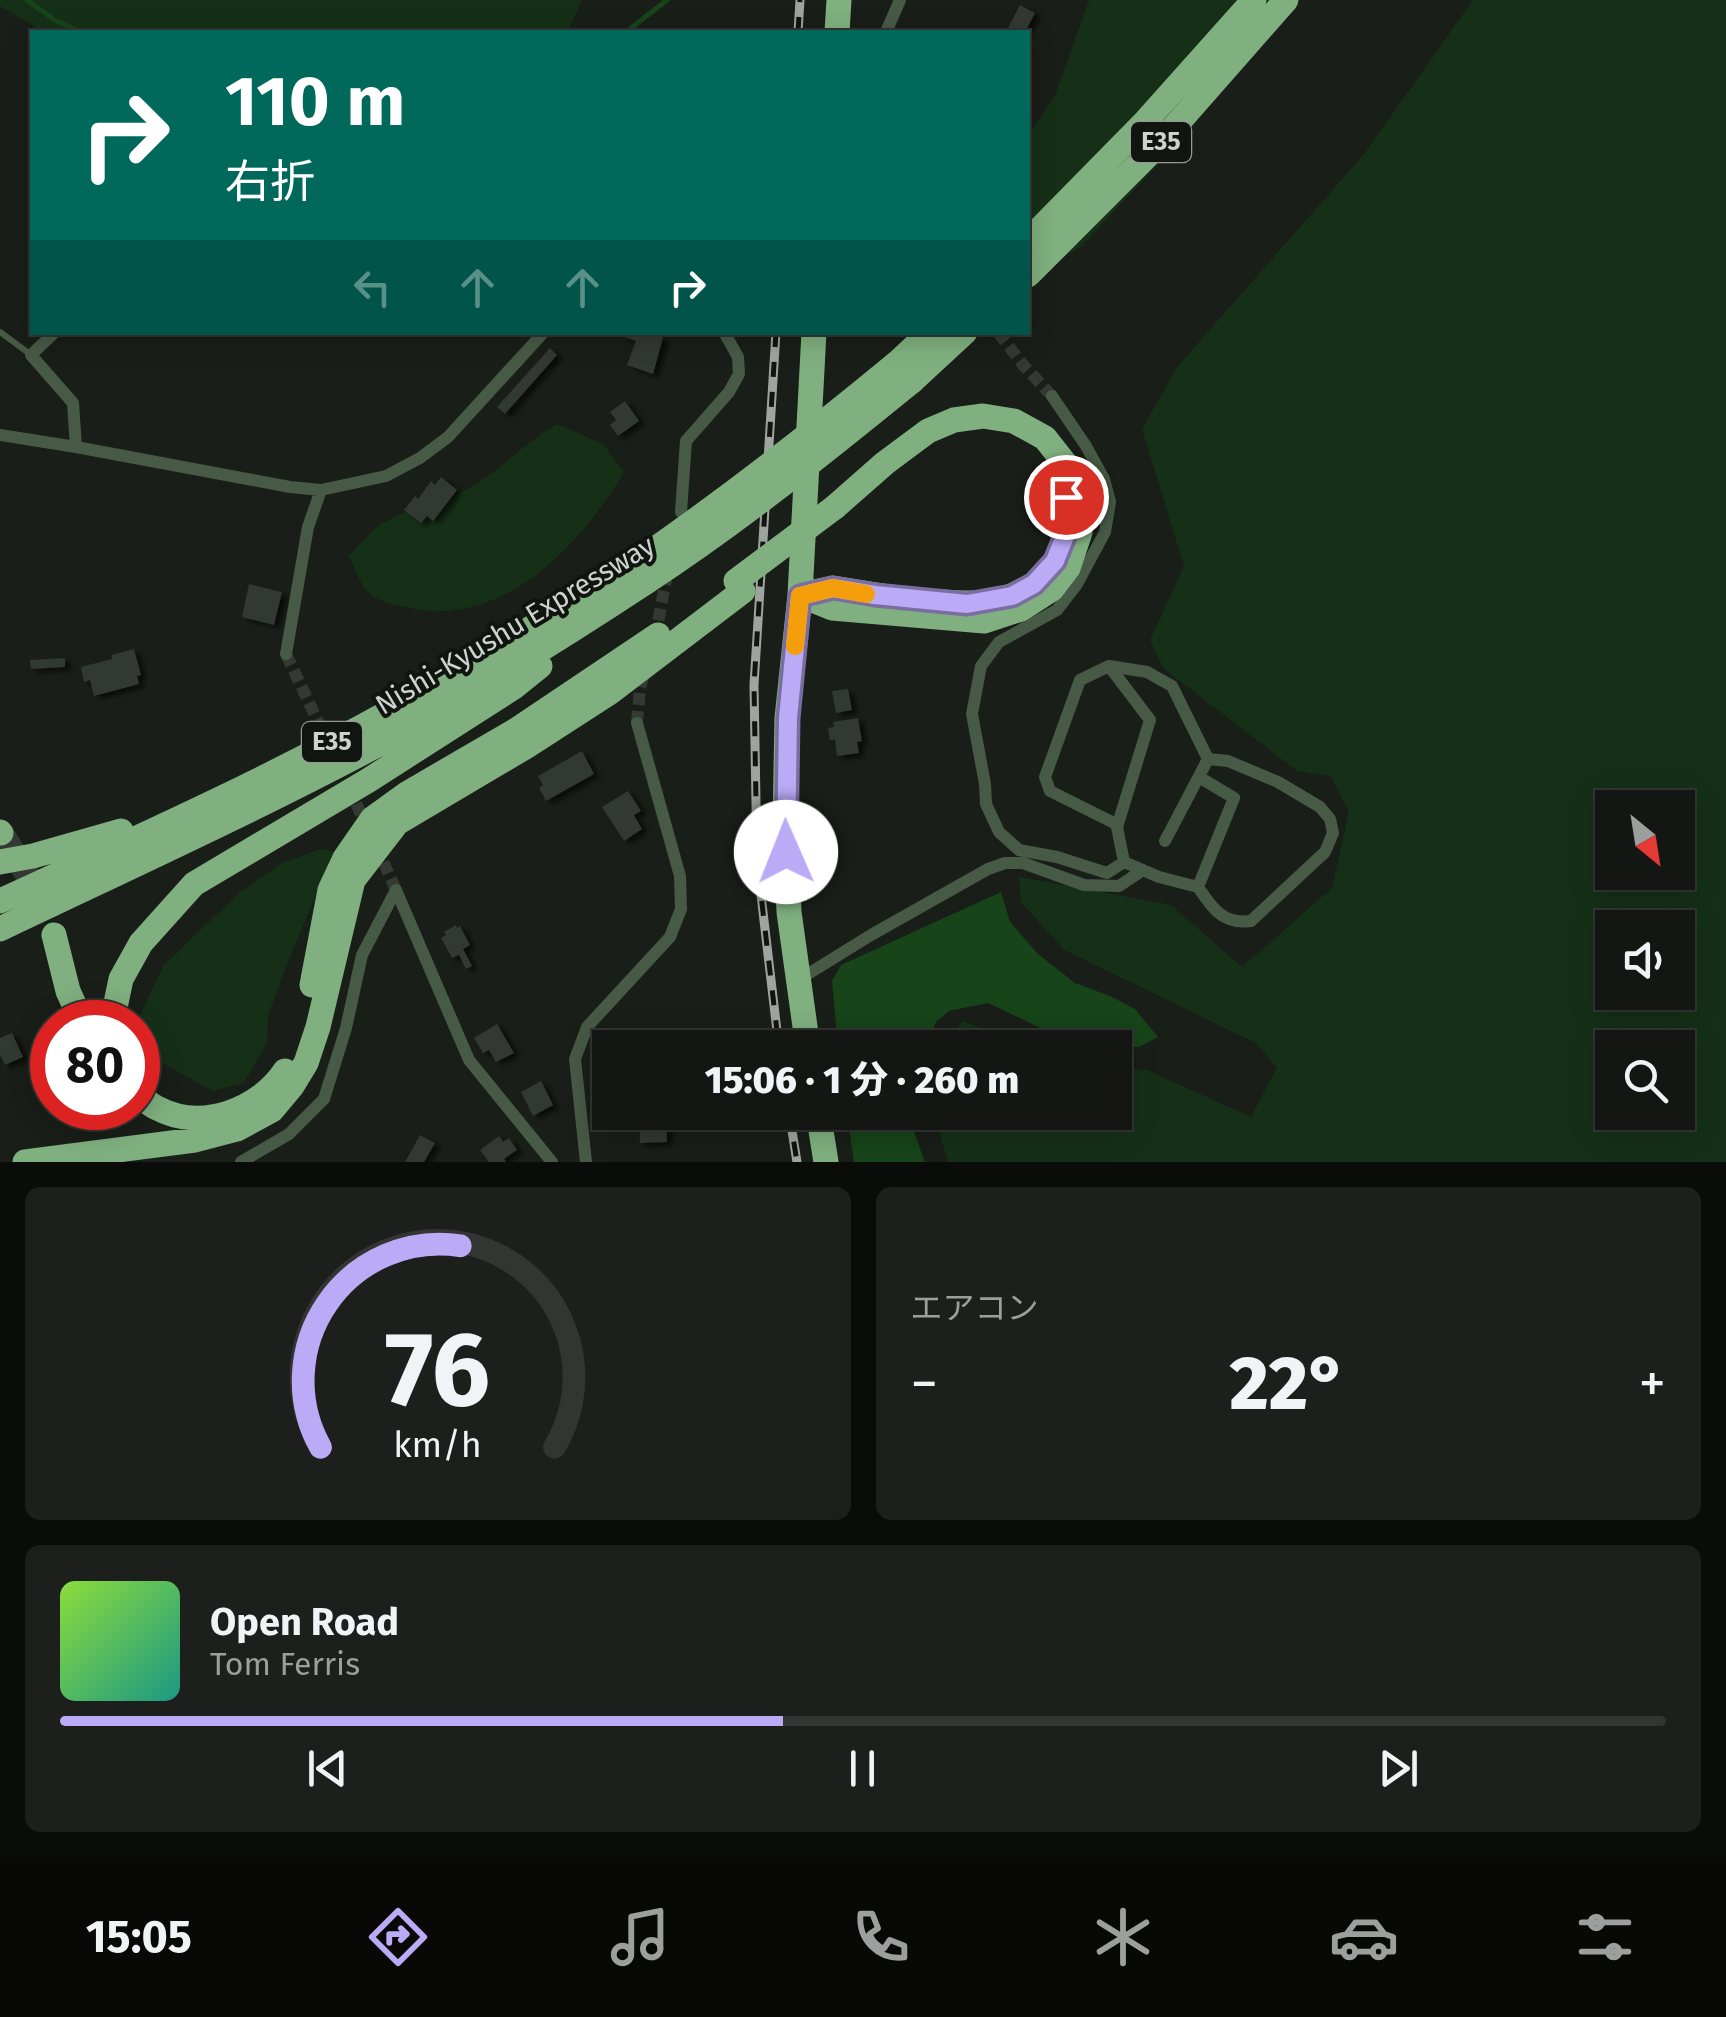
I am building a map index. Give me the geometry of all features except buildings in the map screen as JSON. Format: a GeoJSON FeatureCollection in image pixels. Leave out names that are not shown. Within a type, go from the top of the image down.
{"type":"FeatureCollection","features":[{"type":"Feature","properties":{"kind":"highway"},"geometry":{"type":"LineString","coordinates":[[837,30],[839,0]]}},
{"type":"Feature","properties":{"kind":"highway","name":"E35"},"geometry":{"type":"LineString","coordinates":[[1030,239],[1144,123],[1254,0]]}},
{"type":"Feature","properties":{"kind":"highway","name":"E35"},"geometry":{"type":"LineString","coordinates":[[1030,273],[1162,141],[1286,0]]}},
{"type":"Feature","properties":{"kind":"highway"},"geometry":{"type":"LineString","coordinates":[[805,1030],[788,912],[785,822],[788,718],[800,596],[814,335]]}},
{"type":"Feature","properties":{"kind":"highway","name":"Nishi-Kyushu Expressway"},"geometry":{"type":"LineString","coordinates":[[0,929],[401,732],[566,635],[698,548],[834,444],[904,372],[928,335]]}},
{"type":"Feature","properties":{"kind":"highway","name":"Nishi-Kyushu Expressway"},"geometry":{"type":"LineString","coordinates":[[0,901],[198,810],[451,677],[648,554],[960,335]]}},
{"type":"Feature","properties":{"kind":"highway"},"geometry":{"type":"LineString","coordinates":[[26,1162],[195,1140],[237,1129],[272,1110],[306,1062],[354,880],[396,824],[609,693],[739,586],[838,512],[885,463],[928,431],[954,420],[983,416],[1014,421],[1045,438],[1067,466],[1081,495],[1080,532],[1068,568],[1052,589],[1021,608],[984,621],[832,608],[800,596]]}},
{"type":"Feature","properties":{"kind":"highway"},"geometry":{"type":"LineString","coordinates":[[117,1000],[121,979],[140,943],[194,884],[369,780],[514,687],[646,582]]}},
{"type":"Feature","properties":{"kind":"highway"},"geometry":{"type":"LineString","coordinates":[[160,1110],[184,1117],[216,1117],[241,1110],[284,1074],[299,1043],[330,890],[345,858],[372,819],[739,586]]}},
{"type":"Feature","properties":{"kind":"highway"},"geometry":{"type":"LineString","coordinates":[[0,862],[116,834],[312,753]]}},
{"type":"Feature","properties":{"kind":"highway"},"geometry":{"type":"LineString","coordinates":[[54,935],[72,1000]]}},
{"type":"Feature","properties":{"kind":"highway"},"geometry":{"type":"LineString","coordinates":[[821,1130],[826,1162]]}},
{"type":"Feature","properties":{"kind":"street"},"geometry":{"type":"LineString","coordinates":[[887,30],[900,0]]}},
{"type":"Feature","properties":{"kind":"street"},"geometry":{"type":"LineString","coordinates":[[51,335],[31,355],[72,403],[76,447]]}},
{"type":"Feature","properties":{"kind":"street"},"geometry":{"type":"LineString","coordinates":[[0,435],[321,490],[386,476],[420,458],[448,437],[541,335]]}},
{"type":"Feature","properties":{"kind":"street"},"geometry":{"type":"LineString","coordinates":[[681,512],[686,441],[739,374],[738,357],[726,335]]}},
{"type":"Feature","properties":{"kind":"street"},"geometry":{"type":"LineString","coordinates":[[1052,396],[1104,479],[1110,502],[1105,532],[1077,584],[1057,610],[1000,642],[981,666],[972,714],[986,804],[1000,832],[1019,850],[1108,873],[1124,862]]}},
{"type":"Feature","properties":{"kind":"street"},"geometry":{"type":"LineString","coordinates":[[286,654],[308,527],[321,490]]}},
{"type":"Feature","properties":{"kind":"street"},"geometry":{"type":"LineString","coordinates":[[1108,666],[1150,720],[1118,825],[1124,862]]}},
{"type":"Feature","properties":{"kind":"street"},"geometry":{"type":"LineString","coordinates":[[1118,825],[1050,791],[1045,776],[1080,680],[1108,666],[1147,672],[1172,686],[1208,759]]}},
{"type":"Feature","properties":{"kind":"street"},"geometry":{"type":"LineString","coordinates":[[586,1162],[575,1059],[587,1028],[670,937],[681,909],[680,876],[637,723]]}},
{"type":"Feature","properties":{"kind":"street"},"geometry":{"type":"LineString","coordinates":[[1124,862],[1159,877],[1198,887],[1214,910],[1238,923],[1251,921],[1325,852],[1333,833],[1330,819],[1320,807],[1261,775],[1228,761],[1208,759]]}},
{"type":"Feature","properties":{"kind":"street"},"geometry":{"type":"LineString","coordinates":[[1165,841],[1208,759]]}},
{"type":"Feature","properties":{"kind":"street"},"geometry":{"type":"LineString","coordinates":[[1198,887],[1234,798],[1199,777]]}},
{"type":"Feature","properties":{"kind":"street"},"geometry":{"type":"LineString","coordinates":[[798,980],[938,897],[1005,863],[1023,863],[1084,885],[1118,886],[1143,870]]}},
{"type":"Feature","properties":{"kind":"street"},"geometry":{"type":"LineString","coordinates":[[241,1162],[290,1134],[324,1098],[346,1028],[362,955],[396,890],[469,1060],[552,1162]]}},
{"type":"Feature","properties":{"kind":"lane"},"geometry":{"type":"LineString","coordinates":[[0,332],[31,355]]}},
{"type":"Feature","properties":{"kind":"shaded area"},"geometry":{"type":"Polygon","coordinates":[[[0,0],[582,0],[569,30],[41,30],[0,6],[0,0]]]}},
{"type":"Feature","properties":{"kind":"shaded area"},"geometry":{"type":"Polygon","coordinates":[[[1089,0],[1279,0],[1186,134],[1081,247],[1030,276],[1030,133],[1055,96],[1089,0]]]}},
{"type":"Feature","properties":{"kind":"shaded area"},"geometry":{"type":"Polygon","coordinates":[[[1473,0],[1726,0],[1726,1162],[948,1162],[939,1130],[1132,1130],[1132,1069],[1147,1070],[1251,1117],[1277,1067],[1254,1042],[1064,950],[1021,902],[1019,877],[1171,905],[1242,967],[1332,888],[1349,812],[1331,776],[1297,771],[1163,668],[1150,640],[1184,566],[1142,429],[1178,366],[1364,154],[1473,0]]]}},
{"type":"Feature","properties":{"kind":"shaded area"},"geometry":{"type":"Polygon","coordinates":[[[557,424],[603,444],[624,472],[587,526],[564,551],[511,591],[481,604],[449,611],[389,603],[366,589],[349,556],[374,530],[393,518],[469,488],[557,424]]]}},
{"type":"Feature","properties":{"kind":"shaded area"},"geometry":{"type":"Polygon","coordinates":[[[320,849],[334,852],[268,1016],[267,1043],[244,1083],[213,1091],[160,1062],[160,1000],[147,1000],[163,966],[240,892],[282,863],[320,849]]]}},
{"type":"Feature","properties":{"kind":"shaded area"},"geometry":{"type":"Polygon","coordinates":[[[1001,892],[1010,922],[1038,954],[1075,983],[1135,1009],[1158,1037],[1132,1047],[1132,1030],[1045,1030],[988,1003],[949,1011],[932,1030],[836,1030],[832,981],[841,965],[1001,892]]]}},
{"type":"Feature","properties":{"kind":"shaded area"},"geometry":{"type":"Polygon","coordinates":[[[963,1021],[987,1030],[954,1030],[963,1021]]]}},
{"type":"Feature","properties":{"kind":"shaded area"},"geometry":{"type":"Polygon","coordinates":[[[849,1130],[913,1130],[925,1162],[854,1162],[849,1130]]]}},
{"type":"Feature","properties":{"kind":"waterway"},"geometry":{"type":"LineString","coordinates":[[27,0],[76,30]]}},
{"type":"Feature","properties":{"kind":"waterway"},"geometry":{"type":"LineString","coordinates":[[629,30],[667,0]]}},
{"type":"Feature","properties":{"kind":"tunnel"},"geometry":{"type":"LineString","coordinates":[[1000,335],[1052,396]]}},
{"type":"Feature","properties":{"kind":"tunnel"},"geometry":{"type":"LineString","coordinates":[[655,638],[668,569]]}},
{"type":"Feature","properties":{"kind":"tunnel"},"geometry":{"type":"LineString","coordinates":[[286,654],[330,747]]}},
{"type":"Feature","properties":{"kind":"tunnel"},"geometry":{"type":"LineString","coordinates":[[637,723],[645,671]]}},
{"type":"Feature","properties":{"kind":"tunnel"},"geometry":{"type":"LineString","coordinates":[[349,787],[367,828]]}},
{"type":"Feature","properties":{"kind":"tunnel"},"geometry":{"type":"LineString","coordinates":[[1,833],[26,872],[54,935]]}},
{"type":"Feature","properties":{"kind":"tunnel"},"geometry":{"type":"LineString","coordinates":[[376,846],[396,890]]}},
{"type":"Feature","properties":{"kind":"railway"},"geometry":{"type":"LineString","coordinates":[[798,30],[800,0]]}},
{"type":"Feature","properties":{"kind":"railway"},"geometry":{"type":"LineString","coordinates":[[776,335],[754,685],[757,861],[777,1030]]}},
{"type":"Feature","properties":{"kind":"railway"},"geometry":{"type":"LineString","coordinates":[[792,1130],[797,1162]]}},
{"type":"Feature","properties":{"kind":"slow traffic"},"geometry":{"type":"LineString","coordinates":[[795,646],[800,596],[833,588],[866,594]]}},
{"type":"Feature","properties":{"kind":"route"},"geometry":{"type":"LineString","coordinates":[[786,852],[788,718],[800,596],[833,588],[967,604],[1012,596],[1034,584],[1055,561],[1067,531],[1066,497]]}}]}
